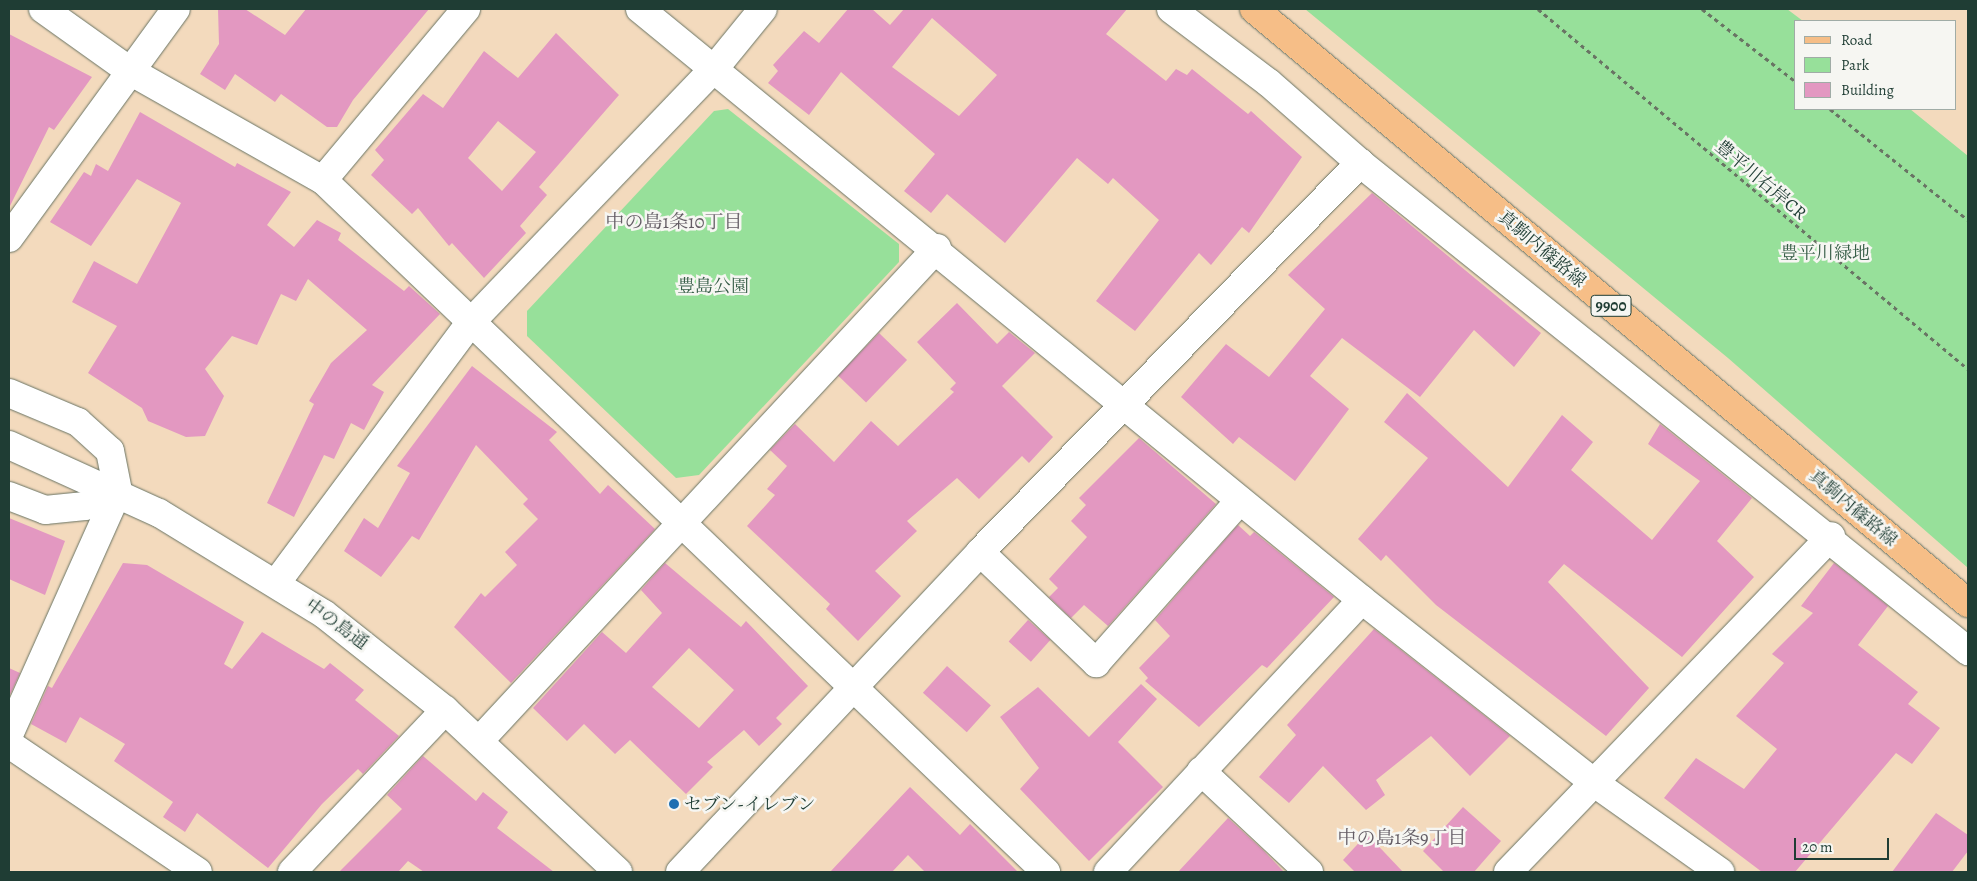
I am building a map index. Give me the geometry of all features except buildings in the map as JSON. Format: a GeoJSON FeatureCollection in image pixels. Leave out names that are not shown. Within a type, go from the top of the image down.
{"type":"FeatureCollection","features":[{"type":"Feature","properties":{"kind":"main road","name":"真駒内篠路線"},"geometry":{"type":"LineString","coordinates":[[1254,9],[1968,603]]}},
{"type":"Feature","properties":{"kind":"street"},"geometry":{"type":"LineString","coordinates":[[43,9],[130,71],[323,180],[682,521],[1046,872]]}},
{"type":"Feature","properties":{"kind":"street"},"geometry":{"type":"LineString","coordinates":[[9,238],[176,9]]}},
{"type":"Feature","properties":{"kind":"street"},"geometry":{"type":"LineString","coordinates":[[323,180],[466,9]]}},
{"type":"Feature","properties":{"kind":"street"},"geometry":{"type":"LineString","coordinates":[[640,9],[937,248],[1122,404],[1362,600],[1593,782],[1720,872]]}},
{"type":"Feature","properties":{"kind":"street"},"geometry":{"type":"LineString","coordinates":[[277,582],[471,322],[714,69],[763,9]]}},
{"type":"Feature","properties":{"kind":"street"},"geometry":{"type":"LineString","coordinates":[[1171,9],[1269,83],[1360,163],[1831,536],[1968,651]]}},
{"type":"Feature","properties":{"kind":"street"},"geometry":{"type":"LineString","coordinates":[[680,872],[980,552],[1122,404],[1360,163]]}},
{"type":"Feature","properties":{"kind":"street"},"geometry":{"type":"LineString","coordinates":[[479,741],[937,248]]}},
{"type":"Feature","properties":{"kind":"street"},"geometry":{"type":"LineString","coordinates":[[9,393],[78,422],[110,452],[118,491],[9,735]]}},
{"type":"Feature","properties":{"kind":"street","name":"中の島通"},"geometry":{"type":"LineString","coordinates":[[9,446],[118,491],[277,582],[354,635],[445,710],[618,872]]}},
{"type":"Feature","properties":{"kind":"street"},"geometry":{"type":"LineString","coordinates":[[9,496],[45,510],[85,506],[118,491]]}},
{"type":"Feature","properties":{"kind":"street"},"geometry":{"type":"LineString","coordinates":[[980,552],[1096,663],[1240,500]]}},
{"type":"Feature","properties":{"kind":"street"},"geometry":{"type":"LineString","coordinates":[[1508,872],[1831,536]]}},
{"type":"Feature","properties":{"kind":"street"},"geometry":{"type":"LineString","coordinates":[[1108,872],[1362,600]]}},
{"type":"Feature","properties":{"kind":"street"},"geometry":{"type":"LineString","coordinates":[[292,872],[445,710]]}},
{"type":"Feature","properties":{"kind":"street"},"geometry":{"type":"LineString","coordinates":[[9,744],[198,872]]}},
{"type":"Feature","properties":{"kind":"street"},"geometry":{"type":"LineString","coordinates":[[1201,771],[1309,872]]}},
{"type":"Feature","properties":{"kind":"path","name":"豊平川右岸CR"},"geometry":{"type":"LineString","coordinates":[[1538,9],[1968,369]]}},
{"type":"Feature","properties":{"kind":"path"},"geometry":{"type":"LineString","coordinates":[[1702,9],[1794,80]]}},
{"type":"Feature","properties":{"kind":"path"},"geometry":{"type":"LineString","coordinates":[[1831,110],[1968,220]]}},
{"type":"Feature","properties":{"kind":"green space","name":"豊平川緑地"},"geometry":{"type":"Polygon","coordinates":[[[1305,9],[1787,9],[1802,20],[1794,20],[1794,110],[1911,110],[1968,156],[1968,568],[1728,358],[1305,9]]]}},
{"type":"Feature","properties":{"kind":"green space","name":"豊島公園"},"geometry":{"type":"Polygon","coordinates":[[[728,109],[899,244],[899,262],[699,475],[676,478],[527,336],[527,311],[714,111],[728,109]]]}},
{"type":"Feature","properties":{"kind":"place","name":"セブン-イレブン"},"geometry":{"type":"Point","coordinates":[674,804]}},
{"type":"Feature","properties":{"kind":"district","name":"中の島1条10丁目"},"geometry":{"type":"Point","coordinates":[674,223]}},
{"type":"Feature","properties":{"kind":"district","name":"中の島1条9丁目"},"geometry":{"type":"Point","coordinates":[1402,839]}}]}
